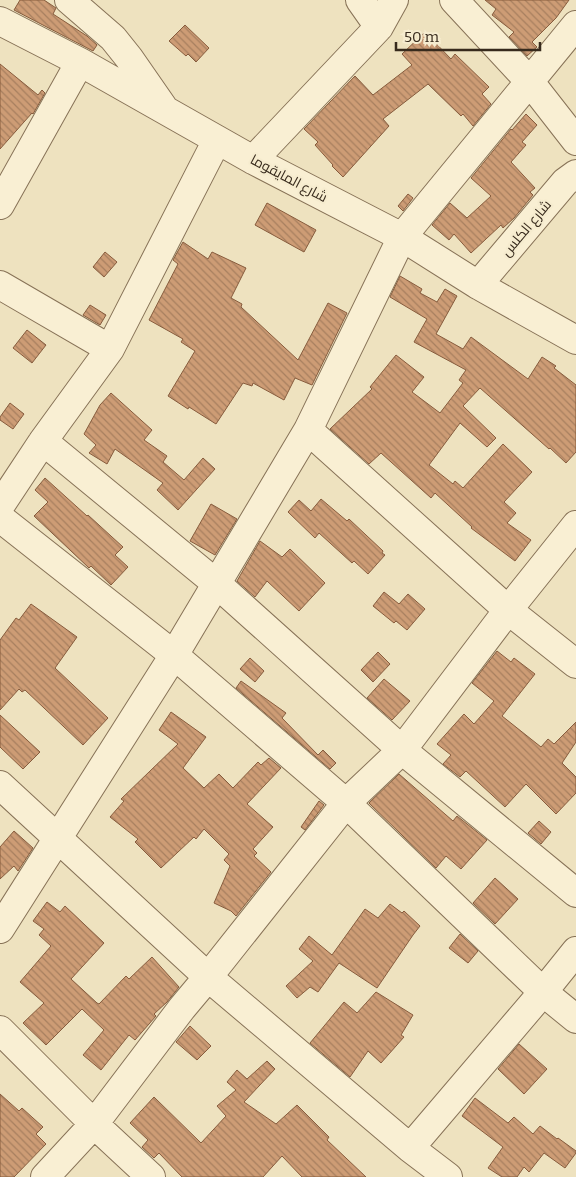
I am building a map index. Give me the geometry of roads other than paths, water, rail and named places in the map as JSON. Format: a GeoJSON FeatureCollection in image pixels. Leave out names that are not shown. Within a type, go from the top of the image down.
{"type":"FeatureCollection","features":[{"type":"Feature","properties":{"kind":"street"},"geometry":{"type":"LineString","coordinates":[[69,0],[113,38],[167,113]]}},
{"type":"Feature","properties":{"kind":"street"},"geometry":{"type":"LineString","coordinates":[[360,0],[380,27]]}},
{"type":"Feature","properties":{"kind":"street"},"geometry":{"type":"LineString","coordinates":[[254,160],[380,27],[394,0]]}},
{"type":"Feature","properties":{"kind":"street"},"geometry":{"type":"LineString","coordinates":[[454,0],[530,82],[576,142]]}},
{"type":"Feature","properties":{"kind":"street","name":"شارع المايقوما"},"geometry":{"type":"LineString","coordinates":[[0,21],[80,62],[167,113],[254,160],[402,237],[478,285],[576,340]]}},
{"type":"Feature","properties":{"kind":"street"},"geometry":{"type":"LineString","coordinates":[[0,929],[174,656],[308,430],[402,237],[576,25]]}},
{"type":"Feature","properties":{"kind":"street"},"geometry":{"type":"LineString","coordinates":[[0,204],[80,62]]}},
{"type":"Feature","properties":{"kind":"street"},"geometry":{"type":"LineString","coordinates":[[0,506],[43,441],[110,349],[217,140]]}},
{"type":"Feature","properties":{"kind":"street","name":"شارع الكلس"},"geometry":{"type":"LineString","coordinates":[[478,285],[572,181]]}},
{"type":"Feature","properties":{"kind":"street"},"geometry":{"type":"LineString","coordinates":[[0,285],[110,349]]}},
{"type":"Feature","properties":{"kind":"street"},"geometry":{"type":"LineString","coordinates":[[308,430],[508,610],[576,664]]}},
{"type":"Feature","properties":{"kind":"street"},"geometry":{"type":"LineString","coordinates":[[43,441],[217,584],[402,750],[576,893]]}},
{"type":"Feature","properties":{"kind":"street"},"geometry":{"type":"LineString","coordinates":[[0,518],[174,656],[346,803],[543,992],[576,1019]]}},
{"type":"Feature","properties":{"kind":"street"},"geometry":{"type":"LineString","coordinates":[[45,1177],[94,1124],[182,1008],[346,803],[402,750],[508,610],[576,525]]}},
{"type":"Feature","properties":{"kind":"street"},"geometry":{"type":"LineString","coordinates":[[0,785],[208,977],[410,1148],[448,1177]]}},
{"type":"Feature","properties":{"kind":"street"},"geometry":{"type":"LineString","coordinates":[[410,1148],[576,951]]}},
{"type":"Feature","properties":{"kind":"street"},"geometry":{"type":"LineString","coordinates":[[0,1030],[94,1124],[151,1177]]}}]}
